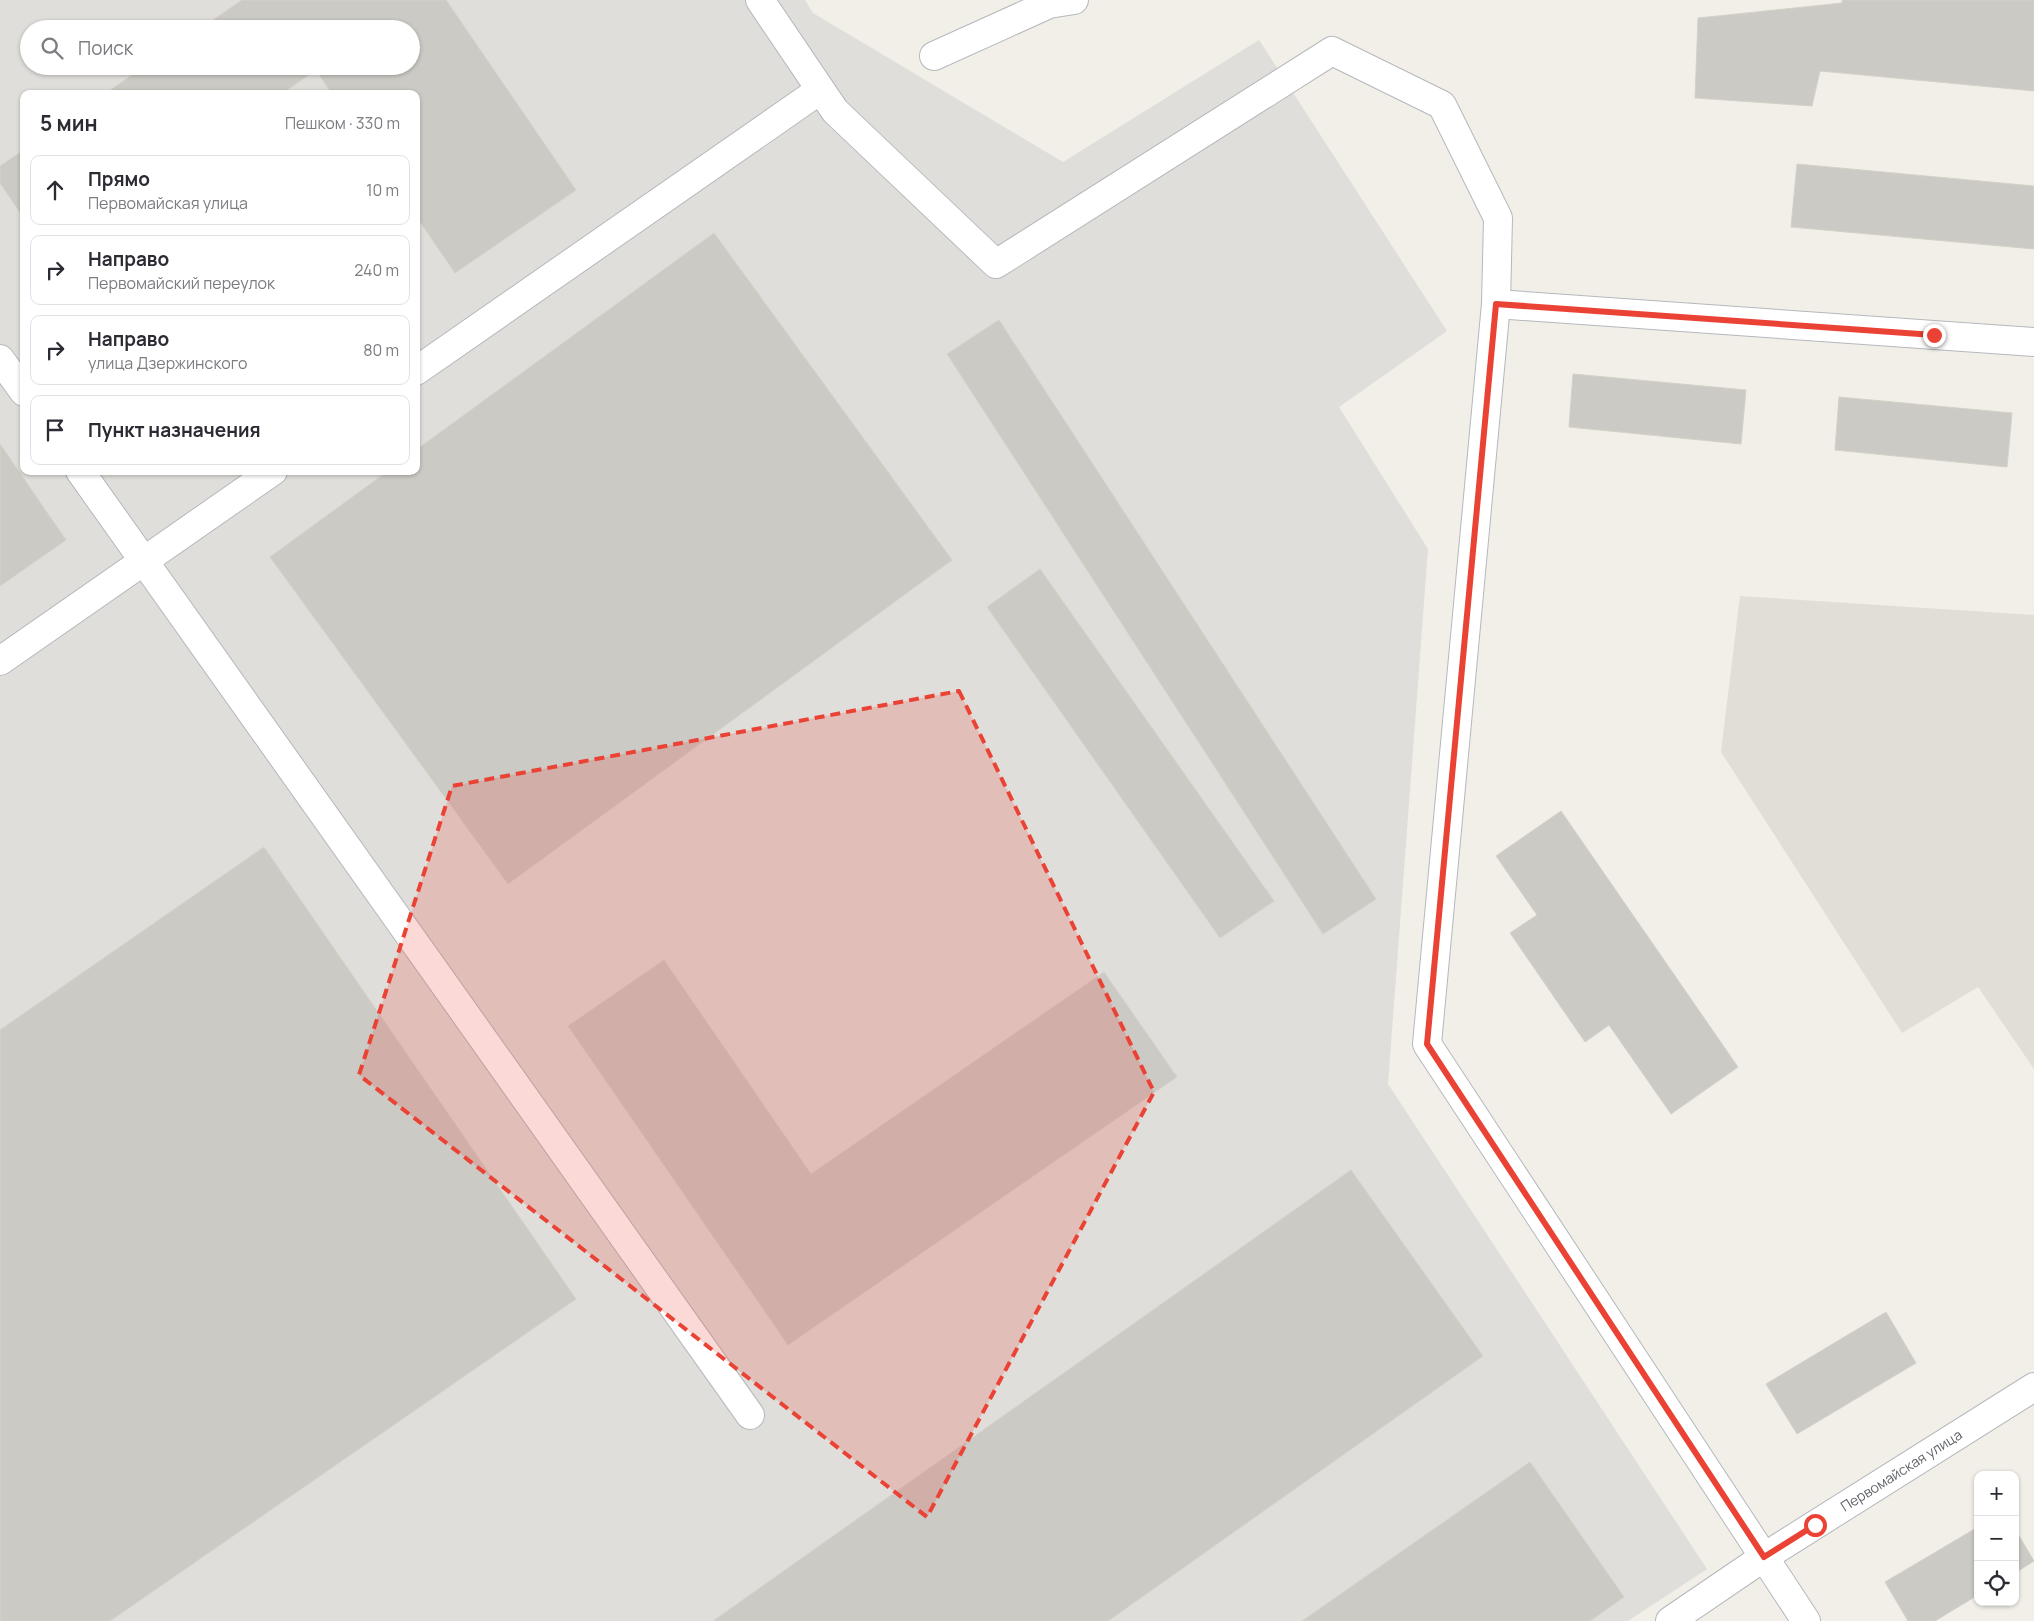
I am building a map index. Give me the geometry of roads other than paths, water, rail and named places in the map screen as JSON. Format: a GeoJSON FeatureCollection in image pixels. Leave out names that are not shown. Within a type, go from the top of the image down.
{"type":"FeatureCollection","features":[{"type":"Feature","properties":{"kind":"street"},"geometry":{"type":"LineString","coordinates":[[760,0],[835,111],[996,264],[1332,51],[1442,105],[1498,218],[1496,304],[1427,1044],[1806,1621]]}},
{"type":"Feature","properties":{"kind":"street"},"geometry":{"type":"LineString","coordinates":[[934,56],[1050,4],[1074,0]]}},
{"type":"Feature","properties":{"kind":"street"},"geometry":{"type":"LineString","coordinates":[[420,368],[820,90]]}},
{"type":"Feature","properties":{"kind":"street"},"geometry":{"type":"LineString","coordinates":[[1496,304],[2034,342]]}},
{"type":"Feature","properties":{"kind":"street"},"geometry":{"type":"LineString","coordinates":[[0,359],[20,386]]}},
{"type":"Feature","properties":{"kind":"street"},"geometry":{"type":"LineString","coordinates":[[83,475],[750,1415]]}},
{"type":"Feature","properties":{"kind":"street"},"geometry":{"type":"LineString","coordinates":[[0,661],[267,475]]}},
{"type":"Feature","properties":{"kind":"street","name":"Первомайская улица"},"geometry":{"type":"LineString","coordinates":[[1670,1621],[1764,1557],[2034,1387]]}}]}
